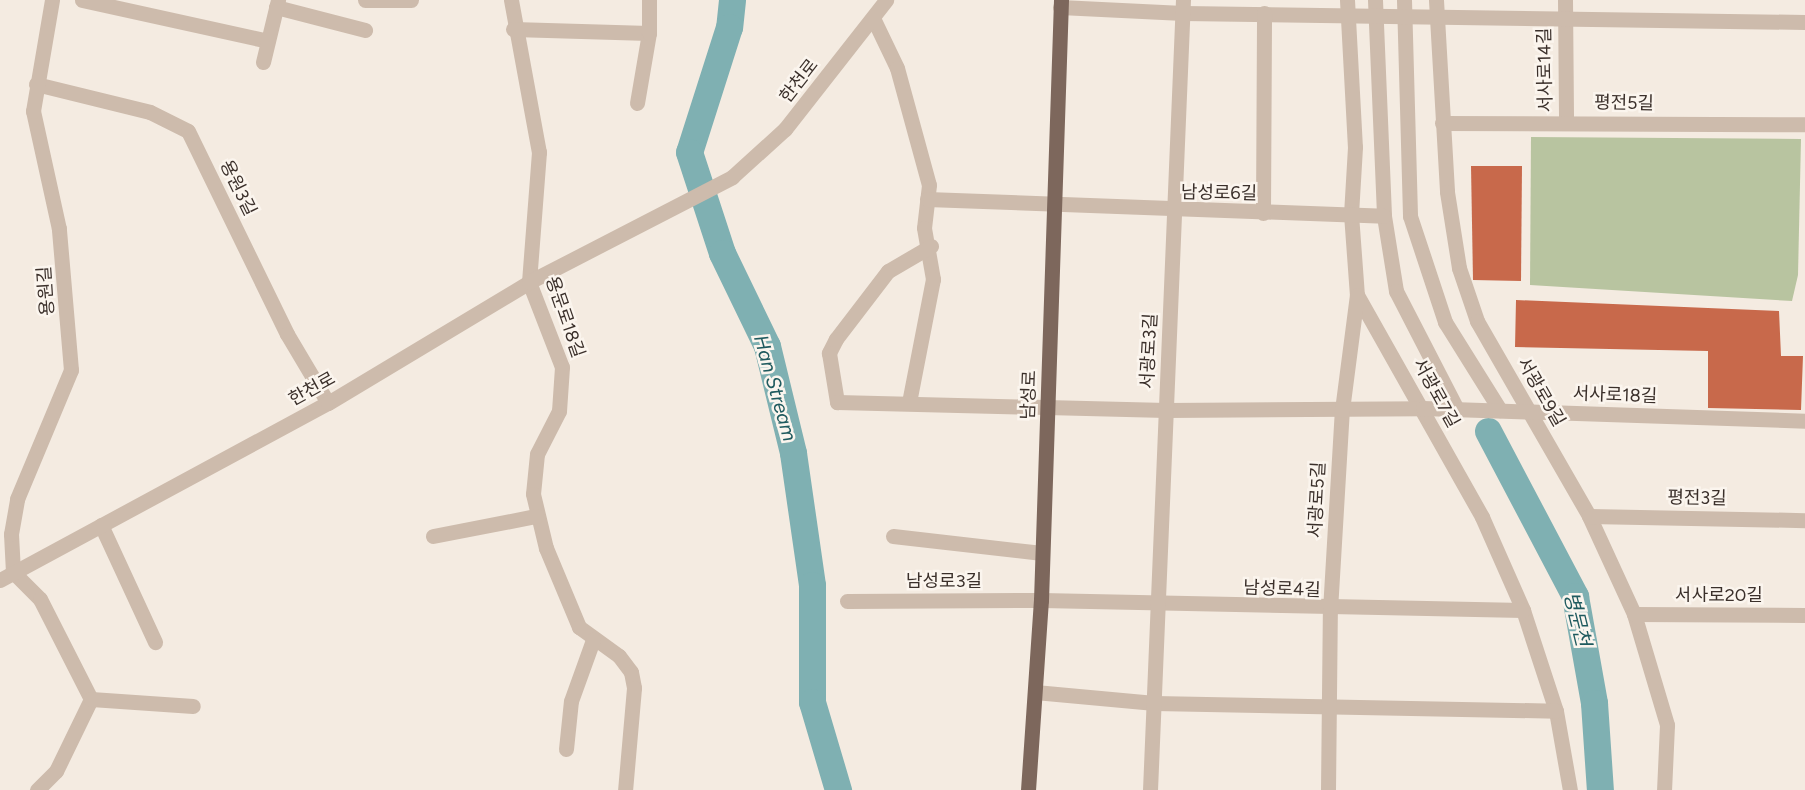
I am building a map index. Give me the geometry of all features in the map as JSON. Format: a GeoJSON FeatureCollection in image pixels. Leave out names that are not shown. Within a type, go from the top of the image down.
{"type":"FeatureCollection","features":[{"type":"Feature","properties":{"kind":"main road","name":"남성로"},"geometry":{"type":"LineString","coordinates":[[1028,790],[1041,600],[1061,4]]}},
{"type":"Feature","properties":{"kind":"street","name":"용원길"},"geometry":{"type":"LineString","coordinates":[[4,574],[17,499],[71,370],[59,229],[33,111],[52,0]]}},
{"type":"Feature","properties":{"kind":"street"},"geometry":{"type":"LineString","coordinates":[[82,0],[268,41]]}},
{"type":"Feature","properties":{"kind":"street"},"geometry":{"type":"LineString","coordinates":[[365,0],[411,0]]}},
{"type":"Feature","properties":{"kind":"street","name":"용문로18길"},"geometry":{"type":"LineString","coordinates":[[511,0],[513,28],[539,152],[529,282],[562,367],[563,393],[560,411],[537,454],[532,475],[536,516],[579,627],[593,640],[619,656],[631,672],[634,688],[625,790]]}},
{"type":"Feature","properties":{"kind":"street"},"geometry":{"type":"LineString","coordinates":[[637,102],[650,33],[649,0]]}},
{"type":"Feature","properties":{"kind":"street","name":"한천로"},"geometry":{"type":"LineString","coordinates":[[4,574],[101,525],[328,403],[529,282],[732,177],[785,129],[886,0]]}},
{"type":"Feature","properties":{"kind":"street","name":"서광로9길"},"geometry":{"type":"LineString","coordinates":[[1436,0],[1442,123],[1459,268],[1477,321],[1589,516],[1634,614],[1667,725],[1664,790]]}},
{"type":"Feature","properties":{"kind":"street","name":"서사로14길"},"geometry":{"type":"LineString","coordinates":[[1565,0],[1566,122]]}},
{"type":"Feature","properties":{"kind":"street"},"geometry":{"type":"LineString","coordinates":[[263,62],[277,4],[365,30]]}},
{"type":"Feature","properties":{"kind":"street","name":"서사로14길"},"geometry":{"type":"LineString","coordinates":[[1061,4],[1183,7],[1264,13],[1347,6],[1404,8],[1437,17],[1805,22]]}},
{"type":"Feature","properties":{"kind":"street","name":"서광로7길"},"geometry":{"type":"LineString","coordinates":[[1347,6],[1355,147],[1351,214],[1358,295],[1482,517],[1523,610],[1556,711],[1570,790]]}},
{"type":"Feature","properties":{"kind":"street","name":"서광로3길"},"geometry":{"type":"LineString","coordinates":[[1150,790],[1183,7]]}},
{"type":"Feature","properties":{"kind":"street"},"geometry":{"type":"LineString","coordinates":[[1375,8],[1384,216],[1396,291],[1457,409]]}},
{"type":"Feature","properties":{"kind":"street"},"geometry":{"type":"LineString","coordinates":[[1404,8],[1410,216],[1445,322],[1500,410]]}},
{"type":"Feature","properties":{"kind":"street"},"geometry":{"type":"LineString","coordinates":[[1263,213],[1264,13]]}},
{"type":"Feature","properties":{"kind":"street"},"geometry":{"type":"LineString","coordinates":[[873,18],[897,68],[929,185],[924,228],[931,246],[933,279],[909,403]]}},
{"type":"Feature","properties":{"kind":"street"},"geometry":{"type":"LineString","coordinates":[[513,28],[650,33]]}},
{"type":"Feature","properties":{"kind":"street","name":"용원3길"},"geometry":{"type":"LineString","coordinates":[[36,84],[150,112],[188,131],[287,334],[328,403]]}},
{"type":"Feature","properties":{"kind":"street","name":"평전5길"},"geometry":{"type":"LineString","coordinates":[[1442,123],[1805,124]]}},
{"type":"Feature","properties":{"kind":"street","name":"남성로6길"},"geometry":{"type":"LineString","coordinates":[[927,199],[1054,202],[1176,212],[1384,216]]}},
{"type":"Feature","properties":{"kind":"street"},"geometry":{"type":"LineString","coordinates":[[931,246],[888,270],[829,353],[837,402],[1166,410],[1423,408]]}},
{"type":"Feature","properties":{"kind":"street","name":"서광로5길"},"geometry":{"type":"LineString","coordinates":[[1328,790],[1330,610],[1342,410],[1358,295]]}},
{"type":"Feature","properties":{"kind":"street","name":"서사로18길"},"geometry":{"type":"LineString","coordinates":[[1423,408],[1805,421]]}},
{"type":"Feature","properties":{"kind":"street"},"geometry":{"type":"LineString","coordinates":[[433,536],[536,516]]}},
{"type":"Feature","properties":{"kind":"street","name":"평전3길"},"geometry":{"type":"LineString","coordinates":[[1589,516],[1805,520]]}},
{"type":"Feature","properties":{"kind":"street"},"geometry":{"type":"LineString","coordinates":[[101,525],[155,642]]}},
{"type":"Feature","properties":{"kind":"street"},"geometry":{"type":"LineString","coordinates":[[893,536],[1042,553]]}},
{"type":"Feature","properties":{"kind":"street"},"geometry":{"type":"LineString","coordinates":[[4,574],[40,599],[91,699]]}},
{"type":"Feature","properties":{"kind":"street","name":"남성로4길"},"geometry":{"type":"LineString","coordinates":[[1041,600],[1330,610],[1523,610]]}},
{"type":"Feature","properties":{"kind":"street","name":"남성로3길"},"geometry":{"type":"LineString","coordinates":[[847,602],[1041,600]]}},
{"type":"Feature","properties":{"kind":"street","name":"서사로20길"},"geometry":{"type":"LineString","coordinates":[[1634,614],[1805,615]]}},
{"type":"Feature","properties":{"kind":"street"},"geometry":{"type":"LineString","coordinates":[[566,749],[571,701],[593,640]]}},
{"type":"Feature","properties":{"kind":"street"},"geometry":{"type":"LineString","coordinates":[[1035,692],[1154,703],[1556,711]]}},
{"type":"Feature","properties":{"kind":"street"},"geometry":{"type":"LineString","coordinates":[[91,699],[193,706]]}},
{"type":"Feature","properties":{"kind":"street"},"geometry":{"type":"LineString","coordinates":[[37,790],[56,771],[91,699]]}},
{"type":"Feature","properties":{"kind":"green space"},"geometry":{"type":"Polygon","coordinates":[[[1531,137],[1801,139],[1798,275],[1792,301],[1530,285],[1531,137]]]}},
{"type":"Feature","properties":{"kind":"building"},"geometry":{"type":"Polygon","coordinates":[[[1471,166],[1522,166],[1521,281],[1473,280],[1471,166]]]}},
{"type":"Feature","properties":{"kind":"building"},"geometry":{"type":"Polygon","coordinates":[[[1516,300],[1779,311],[1781,356],[1803,356],[1801,410],[1708,408],[1708,351],[1515,347],[1516,300]]]}},
{"type":"Feature","properties":{"kind":"waterway","name":"Han Stream"},"geometry":{"type":"LineString","coordinates":[[732,0],[729,27],[689,152],[722,253],[767,346],[793,453],[812,585],[812,702],[838,790]]}},
{"type":"Feature","properties":{"kind":"waterway","name":"병문천"},"geometry":{"type":"LineString","coordinates":[[1488,431],[1575,596],[1594,703],[1600,790]]}}]}
